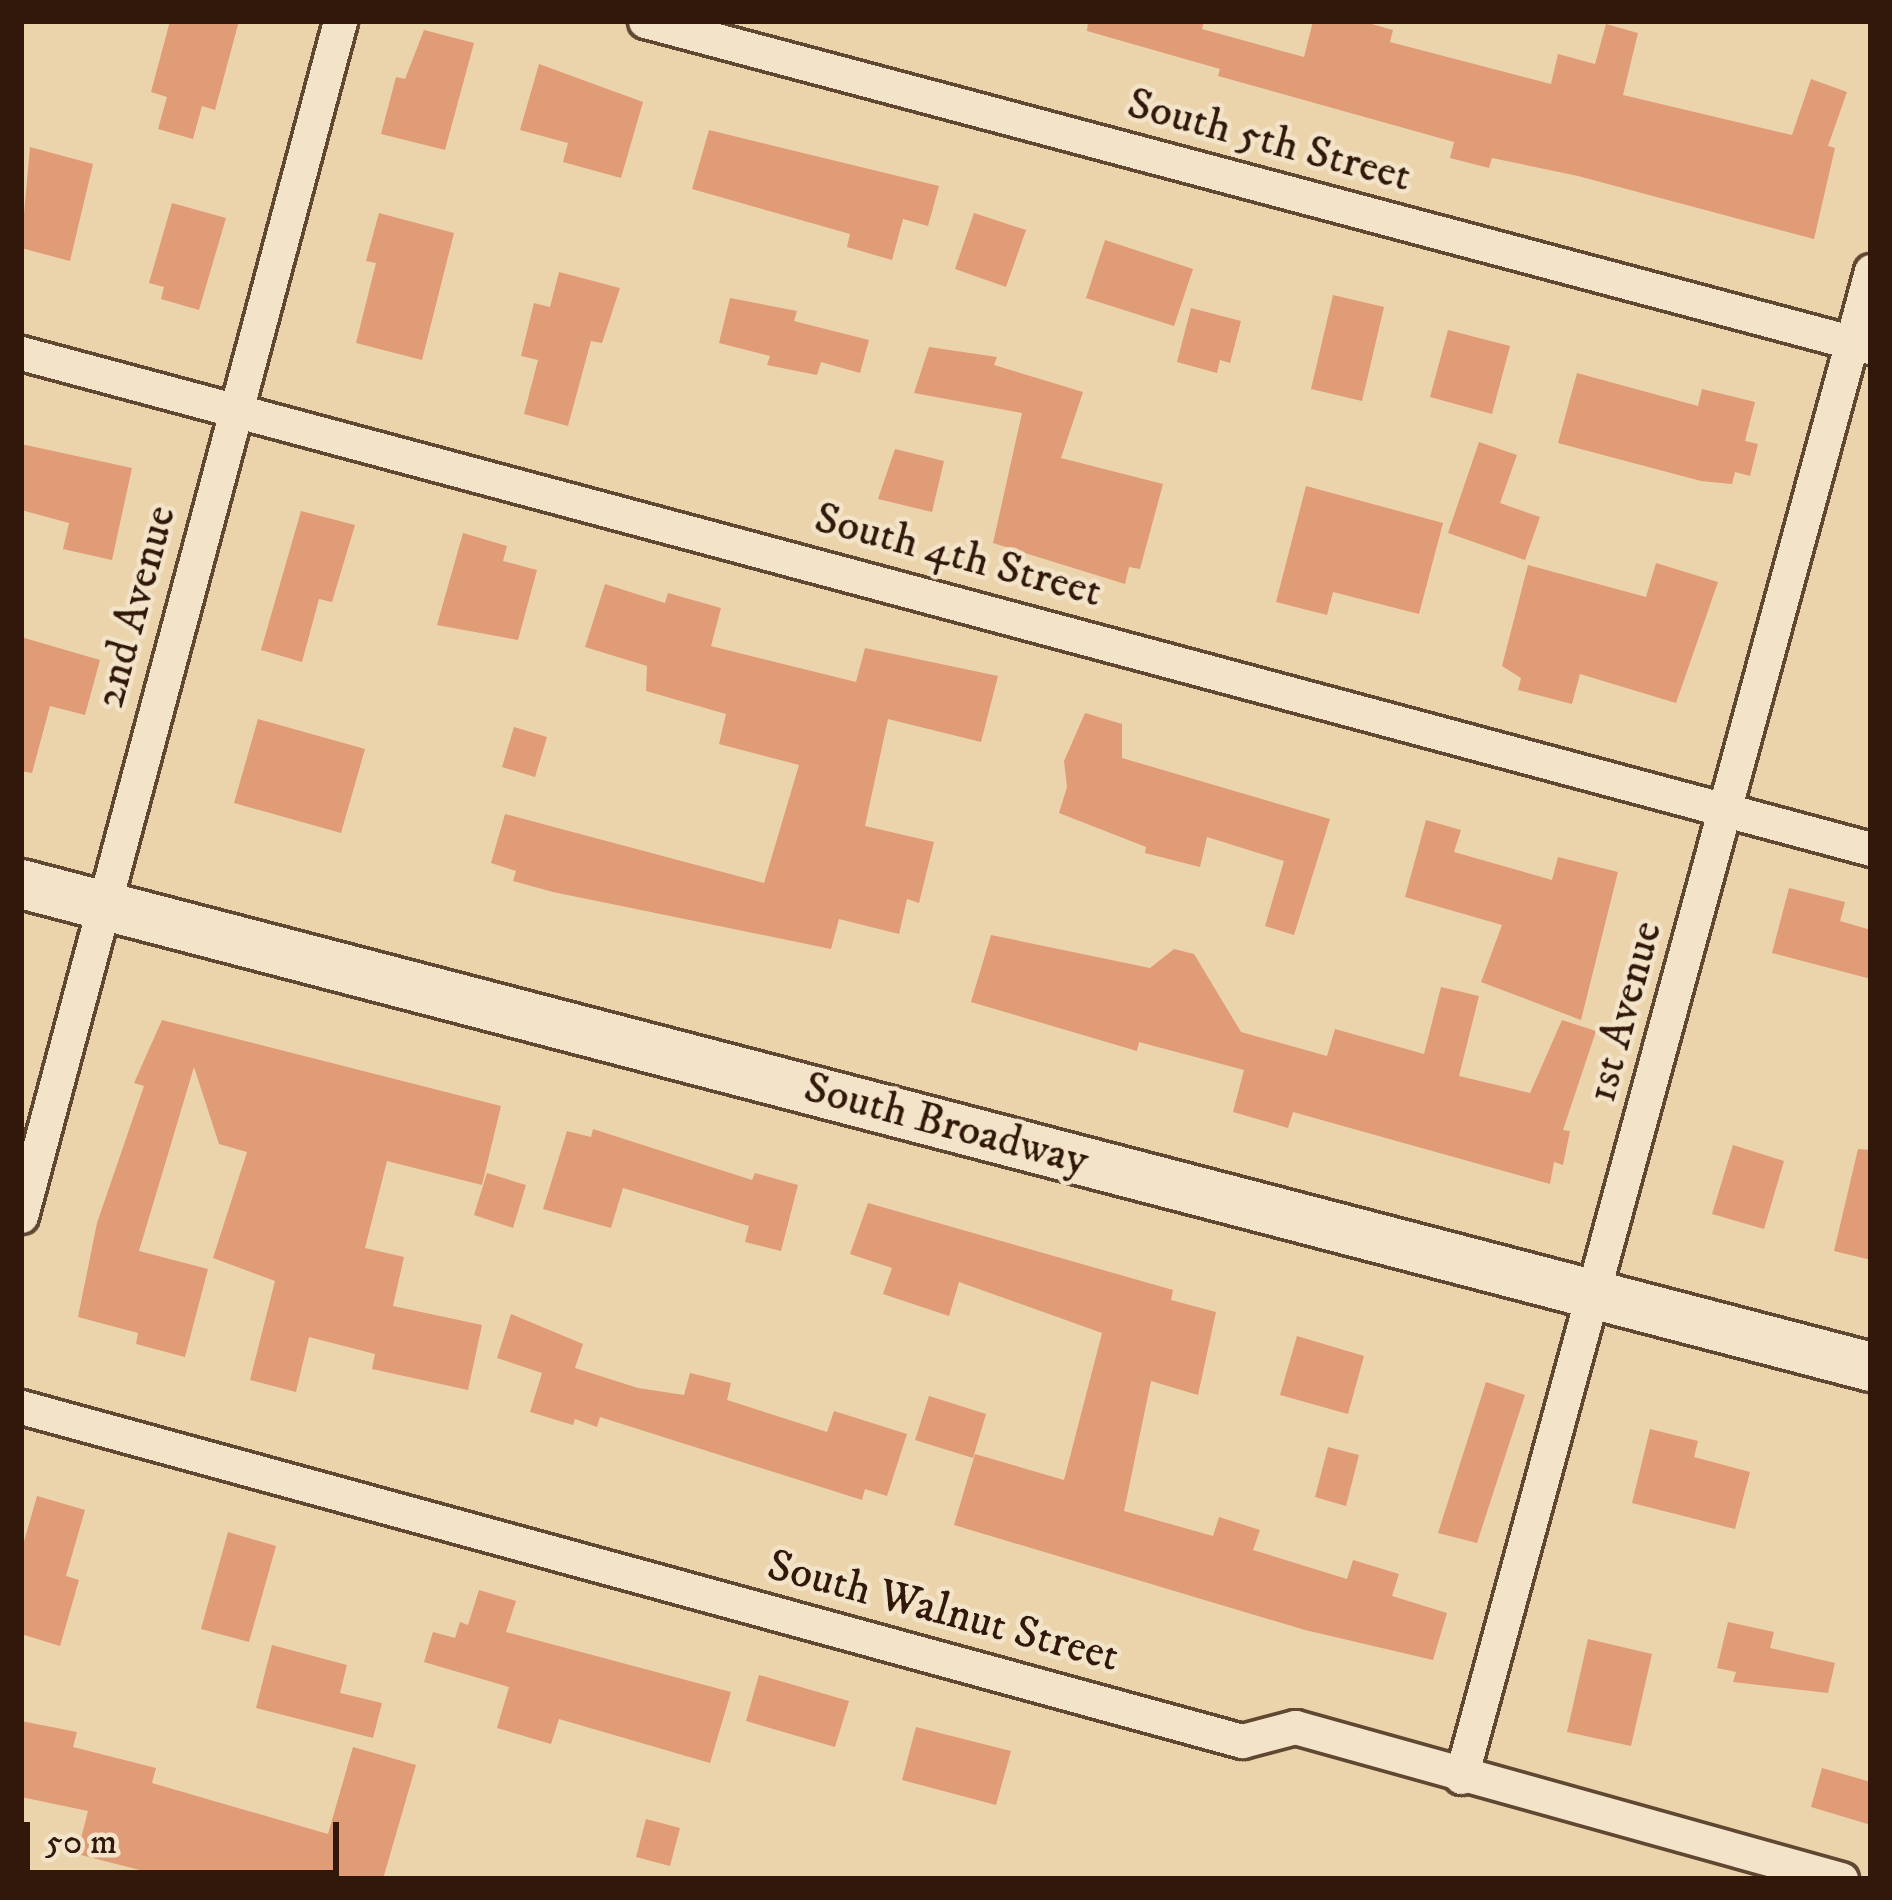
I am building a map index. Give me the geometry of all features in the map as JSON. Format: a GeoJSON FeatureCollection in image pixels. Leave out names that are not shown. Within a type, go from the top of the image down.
{"type":"FeatureCollection","features":[{"type":"Feature","properties":{"kind":"street","name":"2nd Avenue"},"geometry":{"type":"LineString","coordinates":[[21,1216],[340,21]]}},
{"type":"Feature","properties":{"kind":"street","name":"South 5th Street"},"geometry":{"type":"LineString","coordinates":[[645,21],[1861,345]]}},
{"type":"Feature","properties":{"kind":"street","name":"1st Avenue"},"geometry":{"type":"LineString","coordinates":[[1461,1777],[1861,345],[1871,271]]}},
{"type":"Feature","properties":{"kind":"street","name":"South 4th Street"},"geometry":{"type":"LineString","coordinates":[[21,353],[1871,849]]}},
{"type":"Feature","properties":{"kind":"street","name":"South Broadway"},"geometry":{"type":"LineString","coordinates":[[21,884],[1871,1367]]}},
{"type":"Feature","properties":{"kind":"street","name":"South Walnut Street"},"geometry":{"type":"LineString","coordinates":[[21,1407],[1242,1741],[1295,1727],[1461,1777],[1841,1879]]}},
{"type":"Feature","properties":{"kind":"building"},"geometry":{"type":"Polygon","coordinates":[[[170,21],[239,21],[215,110],[202,106],[193,139],[158,129],[167,97],[151,92],[170,21]]]}},
{"type":"Feature","properties":{"kind":"building"},"geometry":{"type":"Polygon","coordinates":[[[1088,21],[1204,21],[1202,29],[1304,57],[1313,21],[1361,21],[1393,30],[1390,42],[1551,84],[1558,54],[1595,64],[1606,24],[1638,33],[1623,95],[1792,135],[1811,79],[1847,92],[1828,146],[1835,148],[1814,239],[1578,176],[1492,158],[1489,168],[1450,158],[1454,142],[1218,76],[1220,69],[1087,31],[1088,21]]]}},
{"type":"Feature","properties":{"kind":"building"},"geometry":{"type":"Polygon","coordinates":[[[424,30],[474,43],[445,150],[381,134],[396,77],[405,79],[424,30]]]}},
{"type":"Feature","properties":{"kind":"building"},"geometry":{"type":"Polygon","coordinates":[[[539,64],[643,102],[621,178],[563,162],[568,143],[520,130],[539,64]]]}},
{"type":"Feature","properties":{"kind":"building"},"geometry":{"type":"Polygon","coordinates":[[[709,130],[939,186],[928,226],[903,219],[892,260],[847,247],[850,234],[692,189],[709,130]]]}},
{"type":"Feature","properties":{"kind":"building"},"geometry":{"type":"Polygon","coordinates":[[[30,147],[93,164],[70,261],[21,248],[30,147]]]}},
{"type":"Feature","properties":{"kind":"building"},"geometry":{"type":"Polygon","coordinates":[[[172,203],[226,218],[199,310],[161,299],[164,287],[149,283],[172,203]]]}},
{"type":"Feature","properties":{"kind":"building"},"geometry":{"type":"Polygon","coordinates":[[[379,213],[454,233],[422,360],[356,343],[376,263],[366,261],[379,213]]]}},
{"type":"Feature","properties":{"kind":"building"},"geometry":{"type":"Polygon","coordinates":[[[974,213],[1026,230],[1006,287],[955,269],[974,213]]]}},
{"type":"Feature","properties":{"kind":"building"},"geometry":{"type":"Polygon","coordinates":[[[1105,240],[1193,269],[1174,326],[1086,298],[1105,240]]]}},
{"type":"Feature","properties":{"kind":"building"},"geometry":{"type":"Polygon","coordinates":[[[559,272],[620,288],[602,343],[591,341],[568,426],[524,414],[538,360],[521,356],[534,303],[550,307],[559,272]]]}},
{"type":"Feature","properties":{"kind":"building"},"geometry":{"type":"Polygon","coordinates":[[[1333,295],[1384,307],[1362,401],[1311,389],[1333,295]]]}},
{"type":"Feature","properties":{"kind":"building"},"geometry":{"type":"Polygon","coordinates":[[[730,298],[797,311],[794,321],[869,340],[860,373],[821,362],[817,375],[767,365],[770,356],[719,343],[730,298]]]}},
{"type":"Feature","properties":{"kind":"building"},"geometry":{"type":"Polygon","coordinates":[[[1191,308],[1241,321],[1230,363],[1220,360],[1217,373],[1177,362],[1191,308]]]}},
{"type":"Feature","properties":{"kind":"building"},"geometry":{"type":"Polygon","coordinates":[[[1448,330],[1510,346],[1492,414],[1430,397],[1448,330]]]}},
{"type":"Feature","properties":{"kind":"building"},"geometry":{"type":"Polygon","coordinates":[[[929,347],[997,357],[994,365],[1083,392],[1061,458],[1163,484],[1140,569],[1129,567],[1125,584],[993,543],[1022,413],[914,393],[929,347]]]}},
{"type":"Feature","properties":{"kind":"building"},"geometry":{"type":"Polygon","coordinates":[[[1577,373],[1698,406],[1702,389],[1755,402],[1745,441],[1758,444],[1750,476],[1735,472],[1732,484],[1701,481],[1558,443],[1577,373]]]}},
{"type":"Feature","properties":{"kind":"building"},"geometry":{"type":"Polygon","coordinates":[[[1479,442],[1517,455],[1500,503],[1540,517],[1525,560],[1448,533],[1479,442]]]}},
{"type":"Feature","properties":{"kind":"building"},"geometry":{"type":"Polygon","coordinates":[[[21,444],[132,468],[112,560],[63,549],[69,523],[21,510],[21,444]]]}},
{"type":"Feature","properties":{"kind":"building"},"geometry":{"type":"Polygon","coordinates":[[[895,449],[944,461],[932,512],[878,499],[895,449]]]}},
{"type":"Feature","properties":{"kind":"building"},"geometry":{"type":"Polygon","coordinates":[[[1306,486],[1443,523],[1419,614],[1333,592],[1327,615],[1276,602],[1306,486]]]}},
{"type":"Feature","properties":{"kind":"building"},"geometry":{"type":"Polygon","coordinates":[[[301,511],[355,525],[332,602],[319,599],[302,662],[261,650],[301,511]]]}},
{"type":"Feature","properties":{"kind":"building"},"geometry":{"type":"Polygon","coordinates":[[[463,533],[507,546],[503,561],[537,570],[518,640],[437,625],[463,533]]]}},
{"type":"Feature","properties":{"kind":"building"},"geometry":{"type":"Polygon","coordinates":[[[1656,563],[1718,582],[1676,703],[1580,674],[1572,704],[1518,690],[1521,678],[1502,666],[1528,565],[1646,597],[1656,563]]]}},
{"type":"Feature","properties":{"kind":"building"},"geometry":{"type":"Polygon","coordinates":[[[605,584],[665,603],[668,593],[721,608],[711,646],[856,682],[865,648],[998,676],[981,742],[888,719],[865,826],[934,842],[919,903],[907,899],[899,934],[839,919],[831,949],[553,892],[513,881],[516,871],[491,863],[505,814],[764,883],[799,765],[719,744],[726,714],[646,691],[647,666],[585,647],[605,584]]]}},
{"type":"Feature","properties":{"kind":"building"},"geometry":{"type":"Polygon","coordinates":[[[21,637],[100,660],[85,715],[50,706],[32,773],[21,771],[21,637]]]}},
{"type":"Feature","properties":{"kind":"building"},"geometry":{"type":"Polygon","coordinates":[[[1085,713],[1122,724],[1122,758],[1330,819],[1294,935],[1265,926],[1284,861],[1207,837],[1200,867],[1145,853],[1146,847],[1059,813],[1067,787],[1064,761],[1085,713]]]}},
{"type":"Feature","properties":{"kind":"building"},"geometry":{"type":"Polygon","coordinates":[[[258,719],[365,749],[341,833],[234,803],[258,719]]]}},
{"type":"Feature","properties":{"kind":"building"},"geometry":{"type":"Polygon","coordinates":[[[514,727],[547,737],[535,777],[502,767],[514,727]]]}},
{"type":"Feature","properties":{"kind":"building"},"geometry":{"type":"Polygon","coordinates":[[[1426,820],[1461,830],[1454,852],[1552,880],[1558,857],[1618,872],[1581,1020],[1481,982],[1502,925],[1405,897],[1426,820]]]}},
{"type":"Feature","properties":{"kind":"building"},"geometry":{"type":"Polygon","coordinates":[[[1789,888],[1845,902],[1840,921],[1871,930],[1871,979],[1772,953],[1789,888]]]}},
{"type":"Feature","properties":{"kind":"building"},"geometry":{"type":"Polygon","coordinates":[[[991,935],[1150,968],[1174,949],[1194,954],[1241,1032],[1327,1056],[1335,1029],[1424,1054],[1441,987],[1479,996],[1459,1076],[1530,1093],[1562,1020],[1596,1031],[1563,1130],[1570,1131],[1563,1165],[1554,1162],[1550,1184],[1293,1112],[1288,1128],[1233,1112],[1244,1070],[1139,1042],[1137,1051],[971,1002],[991,935]]]}},
{"type":"Feature","properties":{"kind":"building"},"geometry":{"type":"Polygon","coordinates":[[[162,1020],[501,1106],[482,1185],[387,1161],[365,1248],[404,1257],[393,1306],[482,1325],[468,1390],[372,1369],[375,1354],[309,1337],[296,1392],[250,1380],[275,1281],[213,1258],[247,1152],[219,1144],[194,1067],[139,1251],[208,1269],[185,1357],[136,1344],[138,1333],[78,1317],[97,1223],[144,1086],[134,1083],[162,1020]]]}},
{"type":"Feature","properties":{"kind":"building"},"geometry":{"type":"Polygon","coordinates":[[[593,1129],[752,1180],[755,1173],[798,1185],[781,1251],[745,1242],[749,1226],[623,1188],[611,1228],[543,1209],[567,1131],[591,1137],[593,1129]]]}},
{"type":"Feature","properties":{"kind":"building"},"geometry":{"type":"Polygon","coordinates":[[[1733,1145],[1784,1161],[1764,1229],[1712,1214],[1733,1145]]]}},
{"type":"Feature","properties":{"kind":"building"},"geometry":{"type":"Polygon","coordinates":[[[1858,1149],[1871,1150],[1871,1260],[1834,1251],[1858,1149]]]}},
{"type":"Feature","properties":{"kind":"building"},"geometry":{"type":"Polygon","coordinates":[[[487,1173],[526,1185],[513,1228],[474,1215],[487,1173]]]}},
{"type":"Feature","properties":{"kind":"building"},"geometry":{"type":"Polygon","coordinates":[[[868,1203],[1173,1290],[1171,1300],[1216,1312],[1198,1395],[1151,1381],[1124,1511],[1213,1536],[1219,1517],[1260,1530],[1253,1550],[1347,1579],[1353,1560],[1399,1574],[1392,1596],[1447,1613],[1433,1660],[1305,1630],[954,1525],[975,1454],[1064,1480],[1102,1333],[959,1282],[949,1316],[883,1294],[892,1268],[850,1254],[868,1203]]]}},
{"type":"Feature","properties":{"kind":"building"},"geometry":{"type":"Polygon","coordinates":[[[511,1314],[583,1344],[575,1368],[638,1388],[684,1395],[690,1373],[731,1383],[727,1400],[827,1432],[834,1411],[907,1434],[887,1496],[865,1489],[862,1500],[600,1417],[597,1427],[530,1412],[542,1373],[497,1358],[511,1314]]]}},
{"type":"Feature","properties":{"kind":"building"},"geometry":{"type":"Polygon","coordinates":[[[1297,1336],[1364,1356],[1348,1414],[1280,1395],[1297,1336]]]}},
{"type":"Feature","properties":{"kind":"building"},"geometry":{"type":"Polygon","coordinates":[[[1486,1382],[1525,1395],[1477,1543],[1438,1533],[1486,1382]]]}},
{"type":"Feature","properties":{"kind":"building"},"geometry":{"type":"Polygon","coordinates":[[[929,1396],[986,1414],[973,1458],[915,1440],[929,1396]]]}},
{"type":"Feature","properties":{"kind":"building"},"geometry":{"type":"Polygon","coordinates":[[[1650,1429],[1698,1441],[1694,1457],[1750,1472],[1735,1529],[1632,1503],[1650,1429]]]}},
{"type":"Feature","properties":{"kind":"building"},"geometry":{"type":"Polygon","coordinates":[[[1328,1447],[1359,1455],[1346,1506],[1315,1497],[1328,1447]]]}},
{"type":"Feature","properties":{"kind":"building"},"geometry":{"type":"Polygon","coordinates":[[[37,1496],[85,1510],[66,1576],[79,1580],[60,1646],[21,1634],[21,1552],[37,1496]]]}},
{"type":"Feature","properties":{"kind":"building"},"geometry":{"type":"Polygon","coordinates":[[[228,1532],[276,1546],[249,1642],[201,1629],[228,1532]]]}},
{"type":"Feature","properties":{"kind":"building"},"geometry":{"type":"Polygon","coordinates":[[[479,1590],[516,1601],[506,1632],[731,1692],[710,1763],[559,1719],[551,1744],[497,1728],[509,1687],[424,1662],[433,1632],[455,1638],[460,1622],[468,1625],[479,1590]]]}},
{"type":"Feature","properties":{"kind":"building"},"geometry":{"type":"Polygon","coordinates":[[[1728,1622],[1774,1632],[1770,1648],[1835,1663],[1828,1693],[1733,1682],[1736,1672],[1717,1668],[1728,1622]]]}},
{"type":"Feature","properties":{"kind":"building"},"geometry":{"type":"Polygon","coordinates":[[[1588,1639],[1652,1654],[1631,1746],[1567,1732],[1588,1639]]]}},
{"type":"Feature","properties":{"kind":"building"},"geometry":{"type":"Polygon","coordinates":[[[272,1645],[347,1665],[340,1693],[382,1703],[373,1738],[256,1708],[272,1645]]]}},
{"type":"Feature","properties":{"kind":"building"},"geometry":{"type":"Polygon","coordinates":[[[759,1675],[849,1701],[835,1747],[746,1721],[759,1675]]]}},
{"type":"Feature","properties":{"kind":"building"},"geometry":{"type":"Polygon","coordinates":[[[21,1721],[77,1732],[73,1747],[156,1768],[152,1783],[328,1834],[353,1747],[416,1765],[383,1879],[175,1879],[77,1854],[88,1811],[21,1797],[21,1721]]]}},
{"type":"Feature","properties":{"kind":"building"},"geometry":{"type":"Polygon","coordinates":[[[916,1727],[1011,1751],[996,1805],[902,1780],[916,1727]]]}},
{"type":"Feature","properties":{"kind":"building"},"geometry":{"type":"Polygon","coordinates":[[[1822,1768],[1871,1782],[1871,1825],[1811,1807],[1822,1768]]]}},
{"type":"Feature","properties":{"kind":"building"},"geometry":{"type":"Polygon","coordinates":[[[646,1819],[680,1828],[670,1866],[636,1857],[646,1819]]]}}]}
